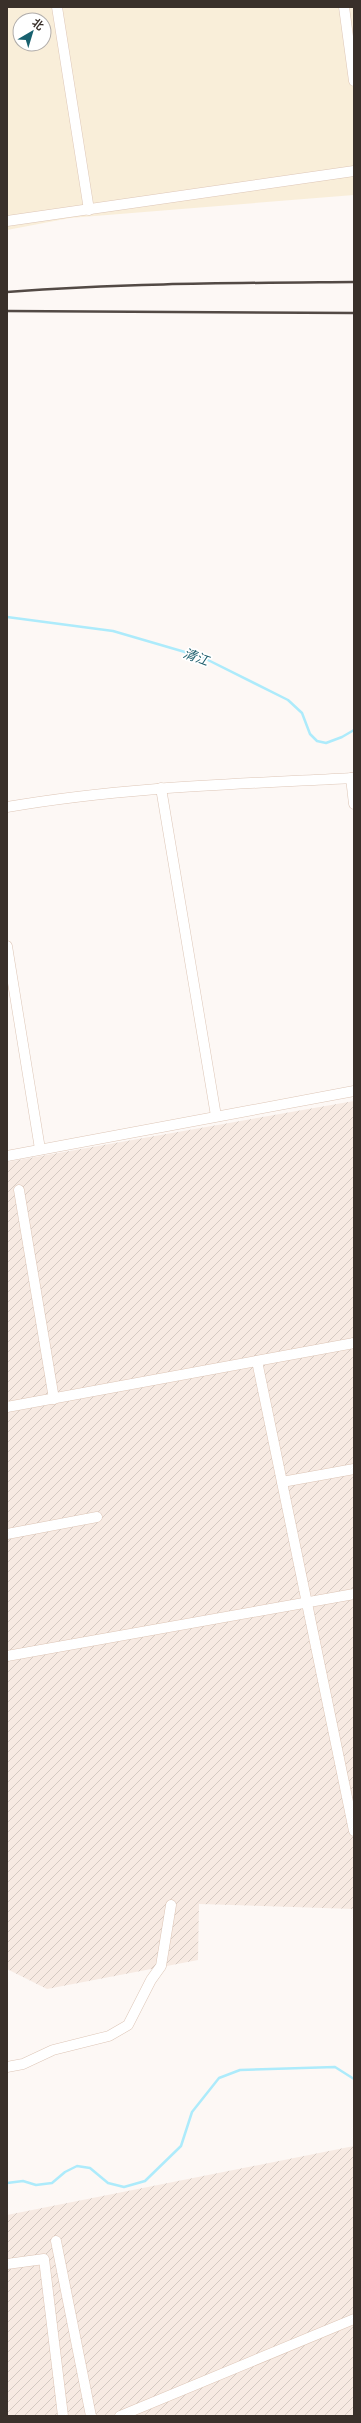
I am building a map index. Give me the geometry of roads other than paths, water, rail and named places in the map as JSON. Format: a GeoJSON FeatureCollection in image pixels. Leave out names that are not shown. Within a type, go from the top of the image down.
{"type":"FeatureCollection","features":[{"type":"Feature","properties":{"kind":"street"},"geometry":{"type":"LineString","coordinates":[[57,7],[90,210]]}},
{"type":"Feature","properties":{"kind":"street"},"geometry":{"type":"LineString","coordinates":[[344,7],[354,81]]}},
{"type":"Feature","properties":{"kind":"street"},"geometry":{"type":"LineString","coordinates":[[7,221],[354,171]]}},
{"type":"Feature","properties":{"kind":"street"},"geometry":{"type":"LineString","coordinates":[[7,807],[55,799],[161,788],[352,778],[354,804]]}},
{"type":"Feature","properties":{"kind":"street"},"geometry":{"type":"LineString","coordinates":[[161,788],[216,1116]]}},
{"type":"Feature","properties":{"kind":"street"},"geometry":{"type":"LineString","coordinates":[[7,946],[40,1149]]}},
{"type":"Feature","properties":{"kind":"street"},"geometry":{"type":"LineString","coordinates":[[7,1156],[354,1091]]}},
{"type":"Feature","properties":{"kind":"street"},"geometry":{"type":"LineString","coordinates":[[19,1190],[54,1398]]}},
{"type":"Feature","properties":{"kind":"street"},"geometry":{"type":"LineString","coordinates":[[7,1407],[354,1343]]}},
{"type":"Feature","properties":{"kind":"street"},"geometry":{"type":"LineString","coordinates":[[257,1361],[354,1831]]}},
{"type":"Feature","properties":{"kind":"street"},"geometry":{"type":"LineString","coordinates":[[282,1482],[354,1469]]}},
{"type":"Feature","properties":{"kind":"street"},"geometry":{"type":"LineString","coordinates":[[7,1534],[97,1517]]}},
{"type":"Feature","properties":{"kind":"street"},"geometry":{"type":"LineString","coordinates":[[7,1656],[354,1594]]}},
{"type":"Feature","properties":{"kind":"street"},"geometry":{"type":"LineString","coordinates":[[7,2067],[23,2064],[53,2050],[109,2036],[128,2025],[151,1980],[160,1966],[171,1905]]}},
{"type":"Feature","properties":{"kind":"street"},"geometry":{"type":"LineString","coordinates":[[56,2241],[91,2416]]}},
{"type":"Feature","properties":{"kind":"street"},"geometry":{"type":"LineString","coordinates":[[7,2264],[44,2259],[63,2416]]}},
{"type":"Feature","properties":{"kind":"street"},"geometry":{"type":"LineString","coordinates":[[120,2416],[354,2319]]}},
{"type":"Feature","properties":{"kind":"waterway","name":"清江"},"geometry":{"type":"LineString","coordinates":[[7,617],[113,631],[202,657],[288,700],[302,713],[310,734],[317,741],[326,743],[342,737],[354,730]]}},
{"type":"Feature","properties":{"kind":"waterway"},"geometry":{"type":"LineString","coordinates":[[7,2183],[23,2181],[36,2185],[52,2183],[65,2172],[77,2166],[90,2168],[108,2183],[124,2187],[145,2181],[181,2146],[192,2112],[219,2078],[240,2070],[335,2067],[354,2079]]}},
{"type":"Feature","properties":{"kind":"railway"},"geometry":{"type":"LineString","coordinates":[[7,292],[137,285],[354,282]]}},
{"type":"Feature","properties":{"kind":"railway"},"geometry":{"type":"LineString","coordinates":[[7,311],[354,313]]}}]}
